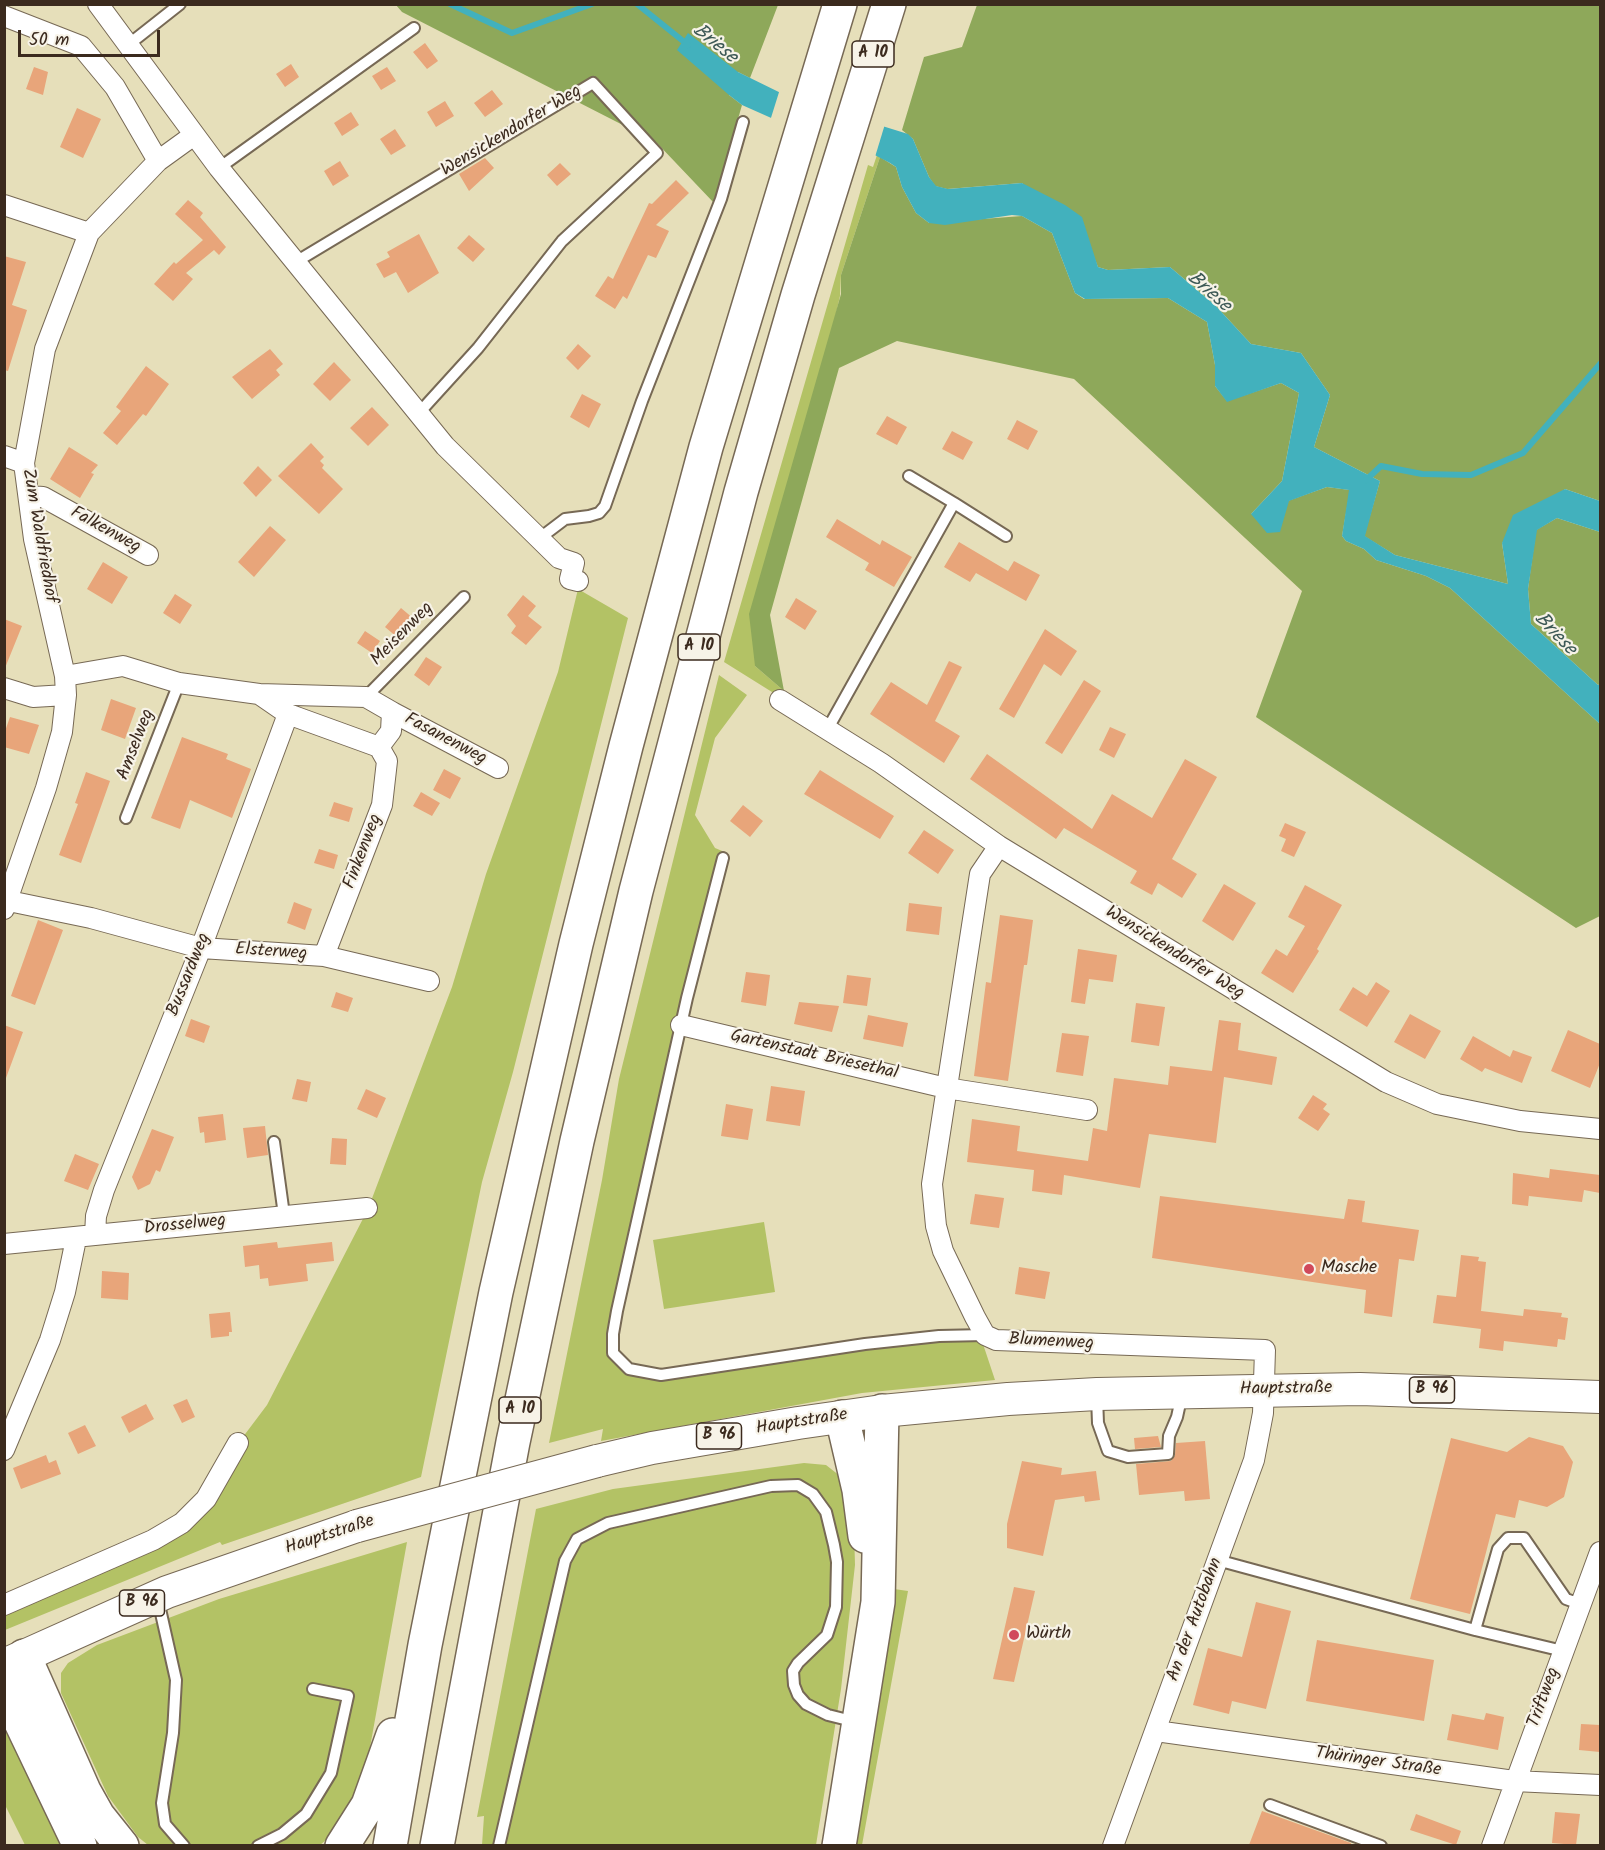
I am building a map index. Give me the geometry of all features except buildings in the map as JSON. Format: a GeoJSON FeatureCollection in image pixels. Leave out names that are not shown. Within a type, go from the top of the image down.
{"type":"FeatureCollection","features":[{"type":"Feature","properties":{"kind":"highway","name":"A 10"},"geometry":{"type":"LineString","coordinates":[[390,1845],[425,1646],[496,1292],[579,932],[706,447],[840,4]]}},
{"type":"Feature","properties":{"kind":"highway","name":"A 10"},"geometry":{"type":"LineString","coordinates":[[437,1845],[466,1681],[516,1431],[577,1141],[639,880],[741,492],[840,158],[889,4]]}},
{"type":"Feature","properties":{"kind":"highway"},"geometry":{"type":"LineString","coordinates":[[839,1845],[878,1602],[882,1411]]}},
{"type":"Feature","properties":{"kind":"highway"},"geometry":{"type":"LineString","coordinates":[[829,1845],[863,1614],[866,1549],[863,1515],[842,1417]]}},
{"type":"Feature","properties":{"kind":"highway"},"geometry":{"type":"LineString","coordinates":[[342,1845],[368,1805],[425,1646]]}},
{"type":"Feature","properties":{"kind":"highway"},"geometry":{"type":"LineString","coordinates":[[14,1660],[98,1816],[122,1845]]}},
{"type":"Feature","properties":{"kind":"highway"},"geometry":{"type":"LineString","coordinates":[[461,1845],[466,1681]]}},
{"type":"Feature","properties":{"kind":"highway"},"geometry":{"type":"LineString","coordinates":[[4,1687],[80,1845]]}},
{"type":"Feature","properties":{"kind":"main road","name":"Hauptstraße"},"geometry":{"type":"LineString","coordinates":[[14,1660],[157,1597],[253,1561],[357,1526],[597,1461],[705,1439],[882,1411],[1097,1394],[1263,1390],[1464,1390],[1600,1397]]}},
{"type":"Feature","properties":{"kind":"street"},"geometry":{"type":"LineString","coordinates":[[98,4],[219,168],[418,414],[445,446],[559,558],[574,563],[570,579],[578,581]]}},
{"type":"Feature","properties":{"kind":"street"},"geometry":{"type":"LineString","coordinates":[[4,16],[81,46],[115,87],[158,161]]}},
{"type":"Feature","properties":{"kind":"street","name":"Zum Waldfriedhof"},"geometry":{"type":"LineString","coordinates":[[6,903],[46,788],[62,732],[65,685],[34,539],[24,463],[45,349],[89,233],[158,161],[194,135]]}},
{"type":"Feature","properties":{"kind":"street"},"geometry":{"type":"LineString","coordinates":[[4,205],[89,233]]}},
{"type":"Feature","properties":{"kind":"street"},"geometry":{"type":"LineString","coordinates":[[4,456],[24,463]]}},
{"type":"Feature","properties":{"kind":"street","name":"Falkenweg"},"geometry":{"type":"LineString","coordinates":[[28,496],[43,497],[148,555]]}},
{"type":"Feature","properties":{"kind":"street","name":"Fasanenweg"},"geometry":{"type":"LineString","coordinates":[[4,687],[33,697],[123,666],[179,683],[259,694],[366,697],[498,768]]}},
{"type":"Feature","properties":{"kind":"street","name":"Fasanenweg"},"geometry":{"type":"LineString","coordinates":[[259,694],[288,714],[379,747],[391,731],[392,712]]}},
{"type":"Feature","properties":{"kind":"street","name":"Wensickendorfer Weg"},"geometry":{"type":"LineString","coordinates":[[780,700],[881,763],[999,846],[1386,1082],[1437,1104],[1520,1121],[1600,1129]]}},
{"type":"Feature","properties":{"kind":"street","name":"Bussardweg"},"geometry":{"type":"LineString","coordinates":[[4,1450],[50,1340],[65,1292],[96,1216],[148,1075],[201,948],[288,714]]}},
{"type":"Feature","properties":{"kind":"street","name":"Finkenweg"},"geometry":{"type":"LineString","coordinates":[[324,956],[382,805],[387,762],[379,747]]}},
{"type":"Feature","properties":{"kind":"street","name":"Blumenweg"},"geometry":{"type":"LineString","coordinates":[[999,846],[980,874],[933,1172],[934,1216],[943,1251],[985,1335],[996,1340],[1265,1350],[1263,1390]]}},
{"type":"Feature","properties":{"kind":"street","name":"Elsterweg"},"geometry":{"type":"LineString","coordinates":[[6,903],[91,918],[201,948],[324,956],[429,981]]}},
{"type":"Feature","properties":{"kind":"street","name":"Gartenstadt Briesethal"},"geometry":{"type":"LineString","coordinates":[[681,1025],[946,1088]]}},
{"type":"Feature","properties":{"kind":"street"},"geometry":{"type":"LineString","coordinates":[[946,1088],[1087,1110]]}},
{"type":"Feature","properties":{"kind":"street","name":"Drosselweg"},"geometry":{"type":"LineString","coordinates":[[4,1244],[367,1208]]}},
{"type":"Feature","properties":{"kind":"street","name":"An der Autobahn"},"geometry":{"type":"LineString","coordinates":[[1113,1845],[1254,1460],[1263,1413],[1263,1390]]}},
{"type":"Feature","properties":{"kind":"street"},"geometry":{"type":"LineString","coordinates":[[6,1601],[153,1540],[182,1523],[206,1499],[238,1443]]}},
{"type":"Feature","properties":{"kind":"street","name":"Triftweg"},"geometry":{"type":"LineString","coordinates":[[1492,1845],[1600,1552]]}},
{"type":"Feature","properties":{"kind":"street","name":"Thüringer Straße"},"geometry":{"type":"LineString","coordinates":[[1156,1731],[1514,1781],[1600,1785]]}},
{"type":"Feature","properties":{"kind":"lane"},"geometry":{"type":"LineString","coordinates":[[128,45],[180,4]]}},
{"type":"Feature","properties":{"kind":"lane"},"geometry":{"type":"LineString","coordinates":[[219,168],[414,27]]}},
{"type":"Feature","properties":{"kind":"lane","name":"Wensickendorfer Weg"},"geometry":{"type":"LineString","coordinates":[[294,263],[593,83],[657,153],[562,241],[477,348],[418,414]]}},
{"type":"Feature","properties":{"kind":"lane"},"geometry":{"type":"LineString","coordinates":[[540,538],[565,519],[599,513],[605,506],[650,379],[721,199],[743,122]]}},
{"type":"Feature","properties":{"kind":"lane"},"geometry":{"type":"LineString","coordinates":[[909,476],[1006,536]]}},
{"type":"Feature","properties":{"kind":"lane"},"geometry":{"type":"LineString","coordinates":[[827,730],[954,503]]}},
{"type":"Feature","properties":{"kind":"lane","name":"Meisenweg"},"geometry":{"type":"LineString","coordinates":[[366,697],[464,597]]}},
{"type":"Feature","properties":{"kind":"lane","name":"Amselweg"},"geometry":{"type":"LineString","coordinates":[[126,818],[179,683]]}},
{"type":"Feature","properties":{"kind":"lane"},"geometry":{"type":"LineString","coordinates":[[723,858],[681,1025],[613,1334],[614,1353],[620,1363],[628,1369],[661,1375],[865,1344],[939,1336],[985,1335]]}},
{"type":"Feature","properties":{"kind":"lane"},"geometry":{"type":"LineString","coordinates":[[274,1142],[284,1215]]}},
{"type":"Feature","properties":{"kind":"lane"},"geometry":{"type":"LineString","coordinates":[[1097,1394],[1100,1429],[1108,1451],[1128,1457],[1168,1454],[1169,1436],[1177,1417],[1182,1392]]}},
{"type":"Feature","properties":{"kind":"lane"},"geometry":{"type":"LineString","coordinates":[[499,1845],[565,1561],[577,1539],[608,1523],[771,1486],[798,1485],[813,1494],[826,1512],[834,1545],[837,1562],[836,1606],[827,1635],[798,1663],[793,1678],[798,1695],[806,1704],[828,1715],[848,1720]]}},
{"type":"Feature","properties":{"kind":"lane"},"geometry":{"type":"LineString","coordinates":[[1475,1630],[1498,1549],[1508,1538],[1524,1538],[1566,1599],[1580,1604]]}},
{"type":"Feature","properties":{"kind":"lane"},"geometry":{"type":"LineString","coordinates":[[1217,1560],[1475,1630],[1563,1651]]}},
{"type":"Feature","properties":{"kind":"lane"},"geometry":{"type":"LineString","coordinates":[[157,1597],[176,1680],[173,1733],[162,1803],[165,1824],[184,1845]]}},
{"type":"Feature","properties":{"kind":"lane"},"geometry":{"type":"LineString","coordinates":[[258,1845],[282,1834],[306,1814],[331,1773],[348,1696],[313,1689]]}},
{"type":"Feature","properties":{"kind":"lane"},"geometry":{"type":"LineString","coordinates":[[1270,1805],[1381,1845]]}},
{"type":"Feature","properties":{"kind":"green space"},"geometry":{"type":"Polygon","coordinates":[[[396,5],[778,5],[750,78],[738,72],[729,95],[742,105],[714,203],[656,142],[402,12],[396,5]]]}},
{"type":"Feature","properties":{"kind":"green space"},"geometry":{"type":"Polygon","coordinates":[[[977,5],[1600,5],[1600,501],[1565,489],[1502,543],[1508,584],[1395,555],[1364,536],[1380,481],[1314,447],[1330,395],[1301,353],[1251,344],[1216,306],[1170,267],[1108,270],[1098,267],[1092,252],[1022,183],[947,189],[935,186],[913,139],[902,130],[924,57],[962,47],[977,5]]]}},
{"type":"Feature","properties":{"kind":"green space"},"geometry":{"type":"Polygon","coordinates":[[[877,155],[880,157],[841,275],[840,296],[755,666],[784,691],[780,697],[724,662],[868,165],[873,167],[877,155]]]}},
{"type":"Feature","properties":{"kind":"green space"},"geometry":{"type":"Polygon","coordinates":[[[880,157],[896,167],[902,187],[916,213],[929,223],[1022,216],[1052,233],[1075,293],[1084,299],[1168,298],[1207,322],[1215,365],[1215,386],[1227,401],[1281,383],[1299,393],[1282,481],[1251,514],[1327,487],[1350,490],[1342,536],[1346,541],[1364,549],[1376,560],[1426,576],[1450,588],[1600,724],[1600,916],[1576,928],[1256,717],[1302,591],[1074,379],[897,341],[839,368],[770,615],[784,691],[755,666],[749,614],[841,294],[841,275],[880,157]]]}},
{"type":"Feature","properties":{"kind":"green space"},"geometry":{"type":"Polygon","coordinates":[[[1557,518],[1600,532],[1600,684],[1598,685],[1531,624],[1528,589],[1536,530],[1557,518]]]}},
{"type":"Feature","properties":{"kind":"green space"},"geometry":{"type":"Polygon","coordinates":[[[578,589],[628,618],[513,1072],[482,1182],[421,1477],[222,1545],[220,1542],[5,1630],[5,1608],[170,1534],[267,1405],[368,1209],[452,987],[486,874],[558,672],[578,589]]]}},
{"type":"Feature","properties":{"kind":"green space"},"geometry":{"type":"Polygon","coordinates":[[[719,675],[747,695],[715,738],[695,815],[715,848],[727,853],[689,996],[616,1342],[617,1350],[631,1365],[657,1370],[979,1332],[995,1380],[862,1393],[601,1441],[603,1429],[549,1443],[602,1180],[619,1079],[719,675]]]}},
{"type":"Feature","properties":{"kind":"green space"},"geometry":{"type":"Polygon","coordinates":[[[764,1222],[775,1292],[664,1309],[653,1240],[764,1222]]]}},
{"type":"Feature","properties":{"kind":"green space"},"geometry":{"type":"Polygon","coordinates":[[[804,1463],[826,1465],[840,1476],[854,1529],[855,1565],[841,1689],[816,1845],[482,1845],[484,1816],[477,1817],[536,1509],[613,1489],[804,1463]]]}},
{"type":"Feature","properties":{"kind":"green space"},"geometry":{"type":"Polygon","coordinates":[[[407,1542],[367,1764],[359,1791],[332,1835],[320,1845],[148,1845],[138,1837],[108,1796],[61,1693],[61,1673],[68,1663],[97,1645],[219,1599],[407,1542]]]}},
{"type":"Feature","properties":{"kind":"green space"},"geometry":{"type":"Polygon","coordinates":[[[894,1589],[908,1591],[862,1845],[847,1846],[894,1589]]]}},
{"type":"Feature","properties":{"kind":"green space"},"geometry":{"type":"Polygon","coordinates":[[[4,1729],[66,1845],[25,1845],[5,1805],[4,1729]]]}},
{"type":"Feature","properties":{"kind":"water"},"geometry":{"type":"Polygon","coordinates":[[[688,33],[738,72],[789,97],[908,134],[913,139],[929,177],[936,186],[948,189],[1022,183],[1065,205],[1082,217],[1098,267],[1108,270],[1170,267],[1216,306],[1251,344],[1301,353],[1330,395],[1314,447],[1380,481],[1365,536],[1395,555],[1508,584],[1502,543],[1513,515],[1565,489],[1600,501],[1600,532],[1557,518],[1537,530],[1528,589],[1531,624],[1598,685],[1600,684],[1600,724],[1450,588],[1426,576],[1376,560],[1364,549],[1346,541],[1342,536],[1349,490],[1327,487],[1289,501],[1280,532],[1267,533],[1251,514],[1282,481],[1299,393],[1281,383],[1227,402],[1215,386],[1215,365],[1207,322],[1168,298],[1085,299],[1075,293],[1052,233],[1022,216],[1012,215],[945,225],[929,223],[916,213],[902,187],[896,167],[867,151],[778,121],[742,105],[677,50],[688,33]]]}},
{"type":"Feature","properties":{"kind":"pier"},"geometry":{"type":"Polygon","coordinates":[[[780,89],[885,124],[875,157],[770,121],[780,89]]]}},
{"type":"Feature","properties":{"kind":"waterway","name":"Briese"},"geometry":{"type":"LineString","coordinates":[[450,4],[512,33],[592,4]]}},
{"type":"Feature","properties":{"kind":"waterway","name":"Briese"},"geometry":{"type":"LineString","coordinates":[[637,4],[688,45]]}},
{"type":"Feature","properties":{"kind":"waterway"},"geometry":{"type":"LineString","coordinates":[[1366,480],[1381,466],[1422,474],[1471,475],[1523,453],[1600,364]]}},
{"type":"Feature","properties":{"kind":"place","name":"Masche"},"geometry":{"type":"Point","coordinates":[1309,1269]}},
{"type":"Feature","properties":{"kind":"place","name":"Würth"},"geometry":{"type":"Point","coordinates":[1014,1635]}}]}
